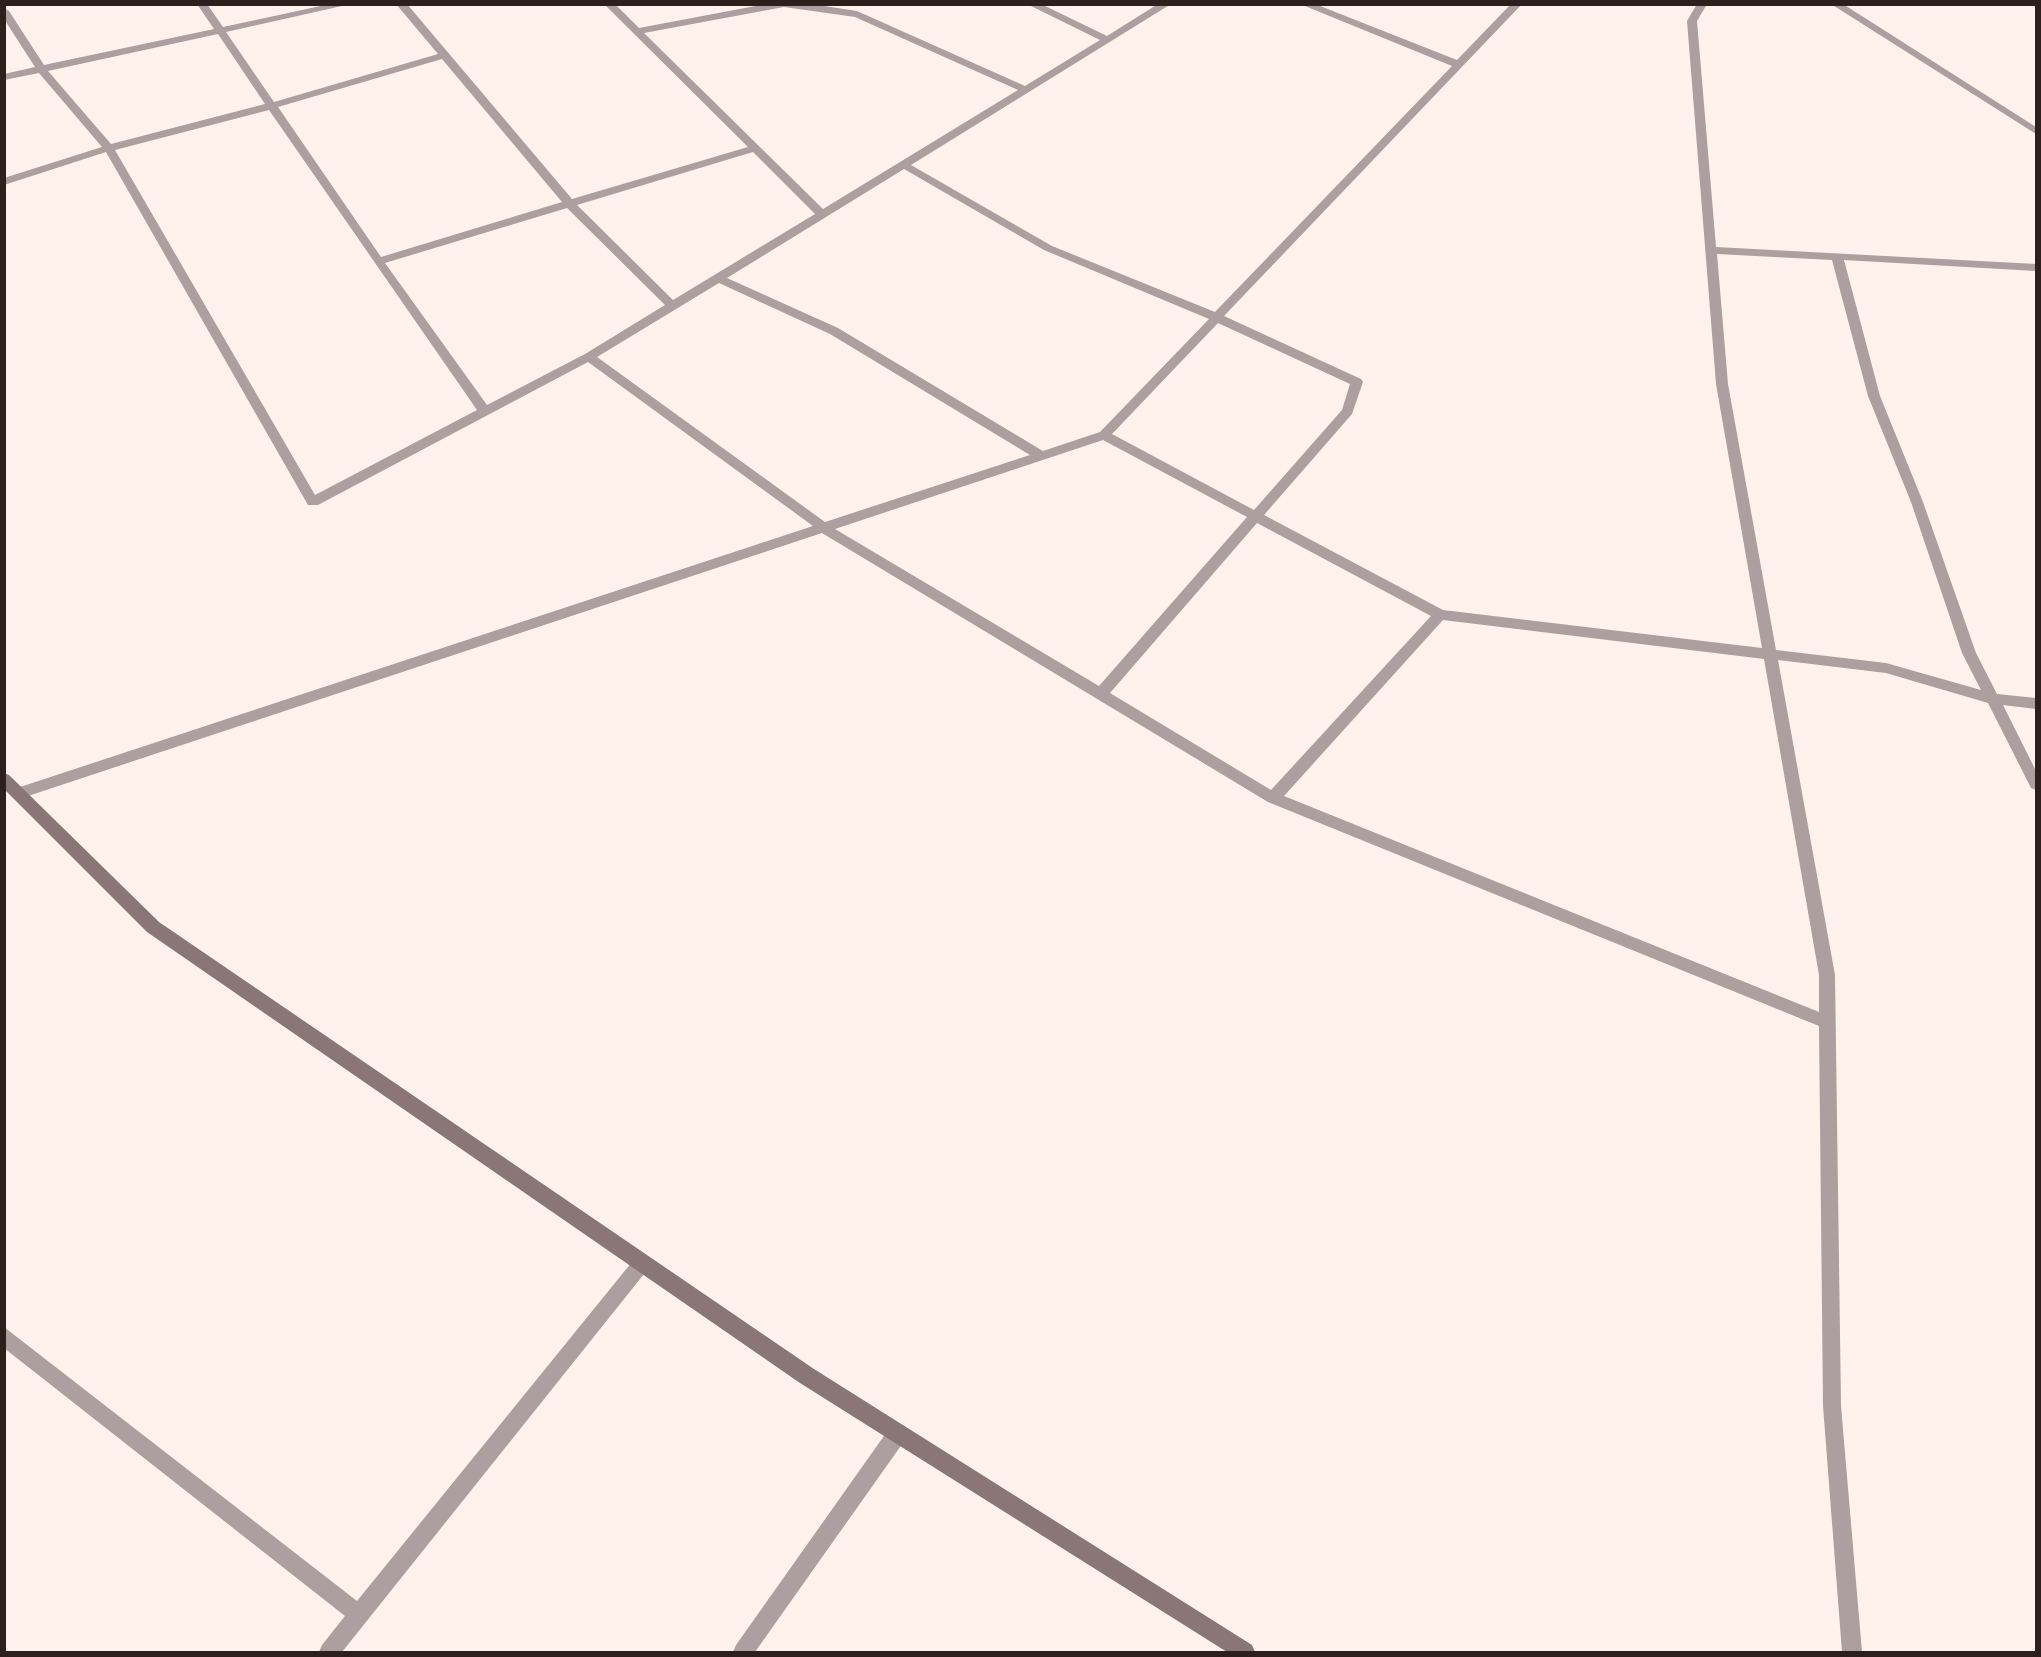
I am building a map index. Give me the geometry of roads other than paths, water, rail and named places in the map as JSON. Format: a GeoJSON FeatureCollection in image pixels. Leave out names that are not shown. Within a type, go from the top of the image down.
{"type":"FeatureCollection","features":[{"type":"Feature","properties":{"kind":"street"},"geometry":{"type":"LineString","coordinates":[[202,4],[378,261],[485,412]]}},
{"type":"Feature","properties":{"kind":"street"},"geometry":{"type":"LineString","coordinates":[[4,76],[346,4]]}},
{"type":"Feature","properties":{"kind":"street"},"geometry":{"type":"LineString","coordinates":[[401,4],[570,204],[646,282],[673,306]]}},
{"type":"Feature","properties":{"kind":"street"},"geometry":{"type":"LineString","coordinates":[[609,4],[822,214]]}},
{"type":"Feature","properties":{"kind":"street"},"geometry":{"type":"LineString","coordinates":[[636,32],[785,4],[857,14],[1027,90]]}},
{"type":"Feature","properties":{"kind":"street"},"geometry":{"type":"LineString","coordinates":[[1032,4],[1108,40]]}},
{"type":"Feature","properties":{"kind":"street"},"geometry":{"type":"LineString","coordinates":[[4,11],[41,69],[109,148],[314,502],[590,357],[1166,4]]}},
{"type":"Feature","properties":{"kind":"street"},"geometry":{"type":"LineString","coordinates":[[1305,4],[1460,65]]}},
{"type":"Feature","properties":{"kind":"street"},"geometry":{"type":"LineString","coordinates":[[19,793],[1104,435],[1518,4]]}},
{"type":"Feature","properties":{"kind":"street"},"geometry":{"type":"LineString","coordinates":[[1702,4],[1692,21],[1722,384],[1827,975],[1832,1406],[1852,1653]]}},
{"type":"Feature","properties":{"kind":"street"},"geometry":{"type":"LineString","coordinates":[[1836,4],[2037,131]]}},
{"type":"Feature","properties":{"kind":"street"},"geometry":{"type":"LineString","coordinates":[[4,182],[109,148],[272,106],[445,55]]}},
{"type":"Feature","properties":{"kind":"street"},"geometry":{"type":"LineString","coordinates":[[378,261],[754,148]]}},
{"type":"Feature","properties":{"kind":"street"},"geometry":{"type":"LineString","coordinates":[[904,165],[1048,248],[1218,318],[1357,382],[1348,411],[1101,693]]}},
{"type":"Feature","properties":{"kind":"street"},"geometry":{"type":"LineString","coordinates":[[1711,250],[2037,267]]}},
{"type":"Feature","properties":{"kind":"street"},"geometry":{"type":"LineString","coordinates":[[1836,256],[1874,396],[1917,502],[1969,653],[2037,784]]}},
{"type":"Feature","properties":{"kind":"street"},"geometry":{"type":"LineString","coordinates":[[718,278],[834,331],[1042,456]]}},
{"type":"Feature","properties":{"kind":"street"},"geometry":{"type":"LineString","coordinates":[[590,357],[824,528],[1273,798],[1827,1022]]}},
{"type":"Feature","properties":{"kind":"street"},"geometry":{"type":"LineString","coordinates":[[1104,435],[1440,615],[1886,668],[1992,699],[2037,703]]}},
{"type":"Feature","properties":{"kind":"street"},"geometry":{"type":"LineString","coordinates":[[1273,798],[1440,615]]}},
{"type":"Feature","properties":{"kind":"street"},"geometry":{"type":"LineString","coordinates":[[4,779],[153,927],[807,1376],[1245,1653]]}},
{"type":"Feature","properties":{"kind":"street"},"geometry":{"type":"LineString","coordinates":[[329,1653],[642,1263]]}},
{"type":"Feature","properties":{"kind":"street"},"geometry":{"type":"LineString","coordinates":[[4,1336],[359,1615]]}},
{"type":"Feature","properties":{"kind":"street"},"geometry":{"type":"LineString","coordinates":[[743,1653],[898,1433]]}}]}
